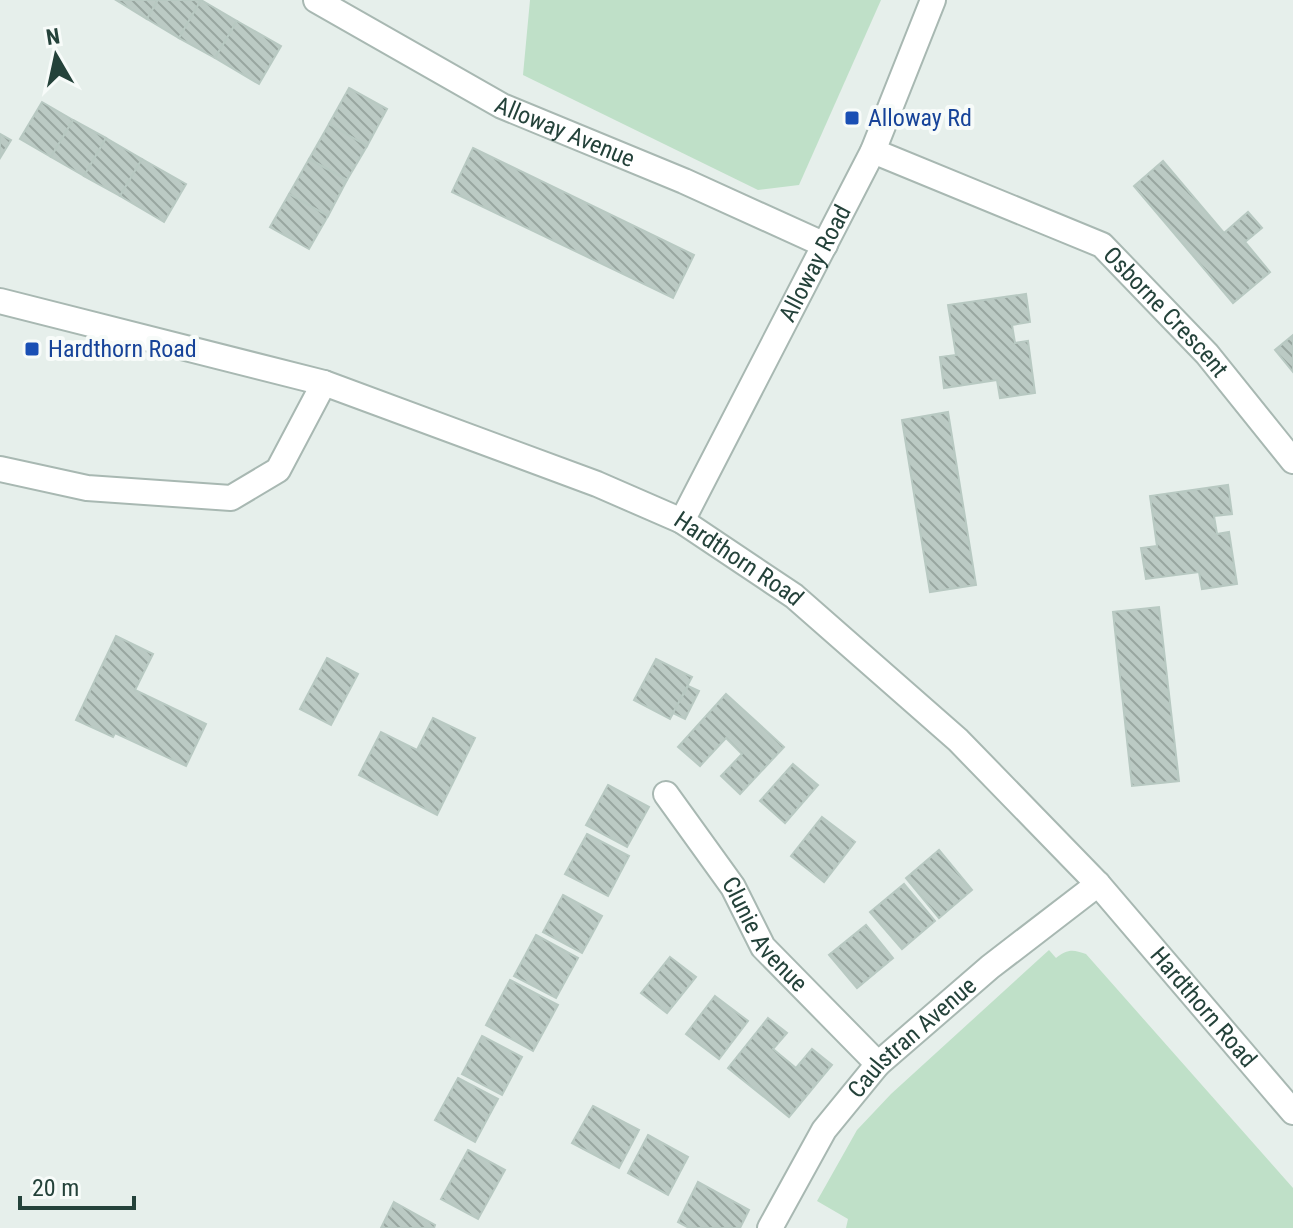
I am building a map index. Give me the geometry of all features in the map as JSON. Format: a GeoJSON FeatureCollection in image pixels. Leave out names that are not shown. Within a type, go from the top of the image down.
{"type":"FeatureCollection","features":[{"type":"Feature","properties":{"kind":"street","name":"Alloway Avenue"},"geometry":{"type":"LineString","coordinates":[[316,0],[502,106],[684,181],[825,245]]}},
{"type":"Feature","properties":{"kind":"street","name":"Alloway Road"},"geometry":{"type":"LineString","coordinates":[[682,521],[873,151],[933,0]]}},
{"type":"Feature","properties":{"kind":"street","name":"Osborne Crescent"},"geometry":{"type":"LineString","coordinates":[[873,151],[1102,245],[1207,354],[1293,461]]}},
{"type":"Feature","properties":{"kind":"street","name":"Hardthorn Road"},"geometry":{"type":"LineString","coordinates":[[0,301],[324,383],[597,484],[682,521],[794,596],[958,740],[1098,884],[1293,1112]]}},
{"type":"Feature","properties":{"kind":"street"},"geometry":{"type":"LineString","coordinates":[[0,469],[87,488],[231,498],[278,470],[324,383]]}},
{"type":"Feature","properties":{"kind":"street","name":"Clunie Avenue"},"geometry":{"type":"LineString","coordinates":[[666,794],[733,887],[763,947],[878,1064]]}},
{"type":"Feature","properties":{"kind":"street","name":"Caulstran Avenue"},"geometry":{"type":"LineString","coordinates":[[770,1228],[824,1130],[878,1064],[990,967],[1098,884]]}},
{"type":"Feature","properties":{"kind":"green space"},"geometry":{"type":"Polygon","coordinates":[[[530,0],[881,0],[799,185],[758,190],[523,75],[530,0]]]}},
{"type":"Feature","properties":{"kind":"green space"},"geometry":{"type":"Polygon","coordinates":[[[1049,950],[1056,958],[1070,951],[1086,954],[1293,1188],[1293,1228],[846,1228],[848,1219],[817,1201],[857,1130],[891,1094],[1049,950]]]}},
{"type":"Feature","properties":{"kind":"building"},"geometry":{"type":"Polygon","coordinates":[[[116,0],[158,0],[147,19],[116,0]]]}},
{"type":"Feature","properties":{"kind":"building"},"geometry":{"type":"Polygon","coordinates":[[[158,0],[201,0],[179,38],[147,19],[158,0]]]}},
{"type":"Feature","properties":{"kind":"building"},"geometry":{"type":"Polygon","coordinates":[[[201,0],[237,21],[215,58],[179,38],[201,0]]]}},
{"type":"Feature","properties":{"kind":"building"},"geometry":{"type":"Polygon","coordinates":[[[237,21],[281,46],[259,84],[215,58],[237,21]]]}},
{"type":"Feature","properties":{"kind":"building"},"geometry":{"type":"Polygon","coordinates":[[[349,88],[387,109],[367,146],[329,124],[349,88]]]}},
{"type":"Feature","properties":{"kind":"building"},"geometry":{"type":"Polygon","coordinates":[[[42,102],[73,120],[51,157],[20,139],[42,102]]]}},
{"type":"Feature","properties":{"kind":"building"},"geometry":{"type":"Polygon","coordinates":[[[73,120],[106,138],[84,176],[51,157],[73,120]]]}},
{"type":"Feature","properties":{"kind":"building"},"geometry":{"type":"Polygon","coordinates":[[[329,124],[367,146],[347,180],[309,159],[329,124]]]}},
{"type":"Feature","properties":{"kind":"building"},"geometry":{"type":"Polygon","coordinates":[[[0,134],[11,140],[0,158],[0,134]]]}},
{"type":"Feature","properties":{"kind":"building"},"geometry":{"type":"Polygon","coordinates":[[[106,138],[142,159],[120,196],[84,176],[106,138]]]}},
{"type":"Feature","properties":{"kind":"building"},"geometry":{"type":"Polygon","coordinates":[[[473,148],[694,255],[673,298],[452,192],[473,148]]]}},
{"type":"Feature","properties":{"kind":"building"},"geometry":{"type":"Polygon","coordinates":[[[142,159],[186,184],[164,222],[120,196],[142,159]]]}},
{"type":"Feature","properties":{"kind":"building"},"geometry":{"type":"Polygon","coordinates":[[[309,159],[347,180],[328,216],[289,194],[309,159]]]}},
{"type":"Feature","properties":{"kind":"building"},"geometry":{"type":"Polygon","coordinates":[[[1163,161],[1224,233],[1248,212],[1262,228],[1245,242],[1270,272],[1233,303],[1134,186],[1163,161]]]}},
{"type":"Feature","properties":{"kind":"building"},"geometry":{"type":"Polygon","coordinates":[[[289,194],[328,216],[309,249],[270,227],[289,194]]]}},
{"type":"Feature","properties":{"kind":"building"},"geometry":{"type":"Polygon","coordinates":[[[1026,294],[1030,322],[1012,325],[1015,343],[1028,341],[1035,393],[1000,398],[997,380],[944,388],[940,357],[956,355],[948,305],[1026,294]]]}},
{"type":"Feature","properties":{"kind":"building"},"geometry":{"type":"Polygon","coordinates":[[[1293,335],[1293,372],[1275,350],[1293,335]]]}},
{"type":"Feature","properties":{"kind":"building"},"geometry":{"type":"Polygon","coordinates":[[[948,412],[976,585],[930,592],[902,420],[948,412]]]}},
{"type":"Feature","properties":{"kind":"building"},"geometry":{"type":"Polygon","coordinates":[[[1228,485],[1232,514],[1214,516],[1217,534],[1229,532],[1237,584],[1202,589],[1199,572],[1146,579],[1141,548],[1157,546],[1150,496],[1228,485]]]}},
{"type":"Feature","properties":{"kind":"building"},"geometry":{"type":"Polygon","coordinates":[[[1159,607],[1179,781],[1132,786],[1113,612],[1159,607]]]}},
{"type":"Feature","properties":{"kind":"building"},"geometry":{"type":"Polygon","coordinates":[[[116,636],[153,654],[135,690],[206,724],[186,766],[115,733],[113,737],[76,720],[116,636]]]}},
{"type":"Feature","properties":{"kind":"building"},"geometry":{"type":"Polygon","coordinates":[[[327,658],[358,674],[331,725],[300,709],[327,658]]]}},
{"type":"Feature","properties":{"kind":"building"},"geometry":{"type":"Polygon","coordinates":[[[656,659],[692,677],[670,719],[634,700],[656,659]]]}},
{"type":"Feature","properties":{"kind":"building"},"geometry":{"type":"Polygon","coordinates":[[[688,686],[699,691],[685,719],[673,713],[688,686]]]}},
{"type":"Feature","properties":{"kind":"building"},"geometry":{"type":"Polygon","coordinates":[[[726,694],[784,747],[740,794],[721,776],[742,754],[726,738],[700,766],[678,747],[726,694]]]}},
{"type":"Feature","properties":{"kind":"building"},"geometry":{"type":"Polygon","coordinates":[[[433,718],[475,738],[437,815],[359,775],[381,732],[417,750],[433,718]]]}},
{"type":"Feature","properties":{"kind":"building"},"geometry":{"type":"Polygon","coordinates":[[[793,764],[818,785],[785,823],[760,801],[793,764]]]}},
{"type":"Feature","properties":{"kind":"building"},"geometry":{"type":"Polygon","coordinates":[[[608,785],[649,807],[627,847],[586,825],[608,785]]]}},
{"type":"Feature","properties":{"kind":"building"},"geometry":{"type":"Polygon","coordinates":[[[822,817],[855,842],[824,882],[791,856],[822,817]]]}},
{"type":"Feature","properties":{"kind":"building"},"geometry":{"type":"Polygon","coordinates":[[[587,834],[629,856],[608,896],[565,874],[587,834]]]}},
{"type":"Feature","properties":{"kind":"building"},"geometry":{"type":"Polygon","coordinates":[[[939,850],[972,890],[939,918],[906,878],[939,850]]]}},
{"type":"Feature","properties":{"kind":"building"},"geometry":{"type":"Polygon","coordinates":[[[904,884],[935,921],[902,949],[870,912],[904,884]]]}},
{"type":"Feature","properties":{"kind":"building"},"geometry":{"type":"Polygon","coordinates":[[[563,895],[602,916],[582,953],[543,932],[563,895]]]}},
{"type":"Feature","properties":{"kind":"building"},"geometry":{"type":"Polygon","coordinates":[[[866,925],[893,958],[857,988],[829,955],[866,925]]]}},
{"type":"Feature","properties":{"kind":"building"},"geometry":{"type":"Polygon","coordinates":[[[536,935],[578,958],[556,998],[514,976],[536,935]]]}},
{"type":"Feature","properties":{"kind":"building"},"geometry":{"type":"Polygon","coordinates":[[[670,957],[696,977],[667,1013],[641,993],[670,957]]]}},
{"type":"Feature","properties":{"kind":"building"},"geometry":{"type":"Polygon","coordinates":[[[510,980],[558,1005],[533,1051],[486,1025],[510,980]]]}},
{"type":"Feature","properties":{"kind":"building"},"geometry":{"type":"Polygon","coordinates":[[[715,996],[748,1021],[719,1059],[686,1034],[715,996]]]}},
{"type":"Feature","properties":{"kind":"building"},"geometry":{"type":"Polygon","coordinates":[[[768,1018],[787,1033],[773,1049],[796,1068],[812,1049],[832,1065],[789,1117],[728,1068],[768,1018]]]}},
{"type":"Feature","properties":{"kind":"building"},"geometry":{"type":"Polygon","coordinates":[[[482,1036],[522,1057],[502,1095],[462,1074],[482,1036]]]}},
{"type":"Feature","properties":{"kind":"building"},"geometry":{"type":"Polygon","coordinates":[[[458,1078],[498,1099],[475,1142],[435,1120],[458,1078]]]}},
{"type":"Feature","properties":{"kind":"building"},"geometry":{"type":"Polygon","coordinates":[[[593,1106],[639,1130],[619,1168],[572,1143],[593,1106]]]}},
{"type":"Feature","properties":{"kind":"building"},"geometry":{"type":"Polygon","coordinates":[[[648,1135],[688,1157],[668,1195],[628,1173],[648,1135]]]}},
{"type":"Feature","properties":{"kind":"building"},"geometry":{"type":"Polygon","coordinates":[[[468,1150],[505,1170],[478,1219],[441,1199],[468,1150]]]}},
{"type":"Feature","properties":{"kind":"building"},"geometry":{"type":"Polygon","coordinates":[[[698,1182],[749,1210],[740,1228],[689,1228],[678,1222],[698,1182]]]}},
{"type":"Feature","properties":{"kind":"building"},"geometry":{"type":"Polygon","coordinates":[[[394,1202],[435,1225],[434,1228],[381,1228],[394,1202]]]}},
{"type":"Feature","properties":{"kind":"place","name":"Alloway Rd"},"geometry":{"type":"Point","coordinates":[852,118]}},
{"type":"Feature","properties":{"kind":"place","name":"Hardthorn Road"},"geometry":{"type":"Point","coordinates":[32,349]}}]}
